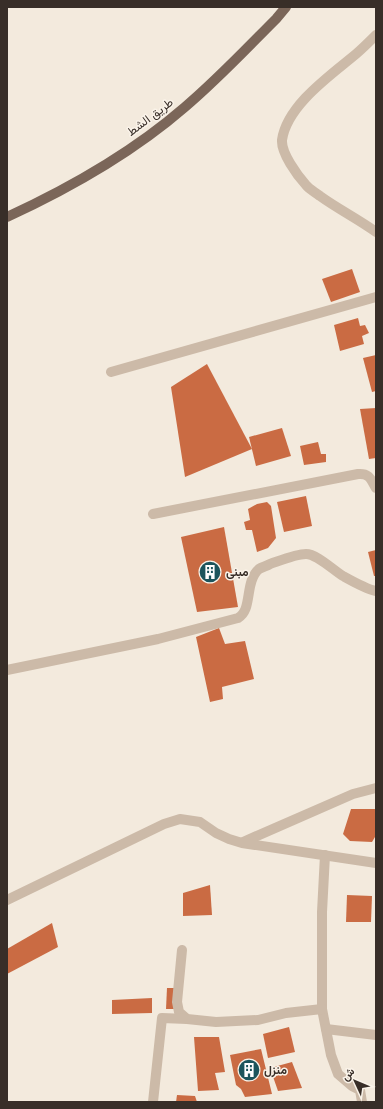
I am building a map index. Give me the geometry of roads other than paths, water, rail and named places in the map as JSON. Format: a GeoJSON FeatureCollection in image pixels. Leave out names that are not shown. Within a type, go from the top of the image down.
{"type":"FeatureCollection","features":[{"type":"Feature","properties":{"kind":"main road","name":"طريق الشط"},"geometry":{"type":"LineString","coordinates":[[7,217],[78,181],[126,152],[160,127],[211,84],[276,19],[286,7]]}},
{"type":"Feature","properties":{"kind":"street"},"geometry":{"type":"LineString","coordinates":[[376,36],[320,83],[300,105],[286,126],[282,141],[284,151],[291,165],[306,186],[328,202],[376,232]]}},
{"type":"Feature","properties":{"kind":"street"},"geometry":{"type":"LineString","coordinates":[[111,372],[376,297]]}},
{"type":"Feature","properties":{"kind":"street"},"geometry":{"type":"LineString","coordinates":[[153,514],[358,474],[365,474],[370,477],[376,488]]}},
{"type":"Feature","properties":{"kind":"street"},"geometry":{"type":"LineString","coordinates":[[7,670],[158,639],[238,618],[242,616],[245,611],[253,576],[260,569],[279,561],[307,554],[313,556],[342,576],[376,591]]}},
{"type":"Feature","properties":{"kind":"street"},"geometry":{"type":"LineString","coordinates":[[242,842],[353,794],[376,788]]}},
{"type":"Feature","properties":{"kind":"street"},"geometry":{"type":"LineString","coordinates":[[7,900],[164,824],[180,819],[200,822],[216,833],[229,839],[242,842],[376,863]]}},
{"type":"Feature","properties":{"kind":"street"},"geometry":{"type":"LineString","coordinates":[[325,855],[322,912],[322,1010],[331,1055],[338,1074],[352,1086],[360,1090],[362,1102]]}},
{"type":"Feature","properties":{"kind":"street"},"geometry":{"type":"LineString","coordinates":[[182,950],[177,1002],[179,1012],[187,1019]]}},
{"type":"Feature","properties":{"kind":"street"},"geometry":{"type":"LineString","coordinates":[[153,1102],[162,1018],[216,1022],[258,1020],[286,1013],[322,1010]]}},
{"type":"Feature","properties":{"kind":"street"},"geometry":{"type":"LineString","coordinates":[[326,1029],[376,1035]]}},
{"type":"Feature","properties":{"kind":"place","name":"مبنى"},"geometry":{"type":"Point","coordinates":[210,572]}},
{"type":"Feature","properties":{"kind":"place","name":"منزل"},"geometry":{"type":"Point","coordinates":[249,1070]}}]}
